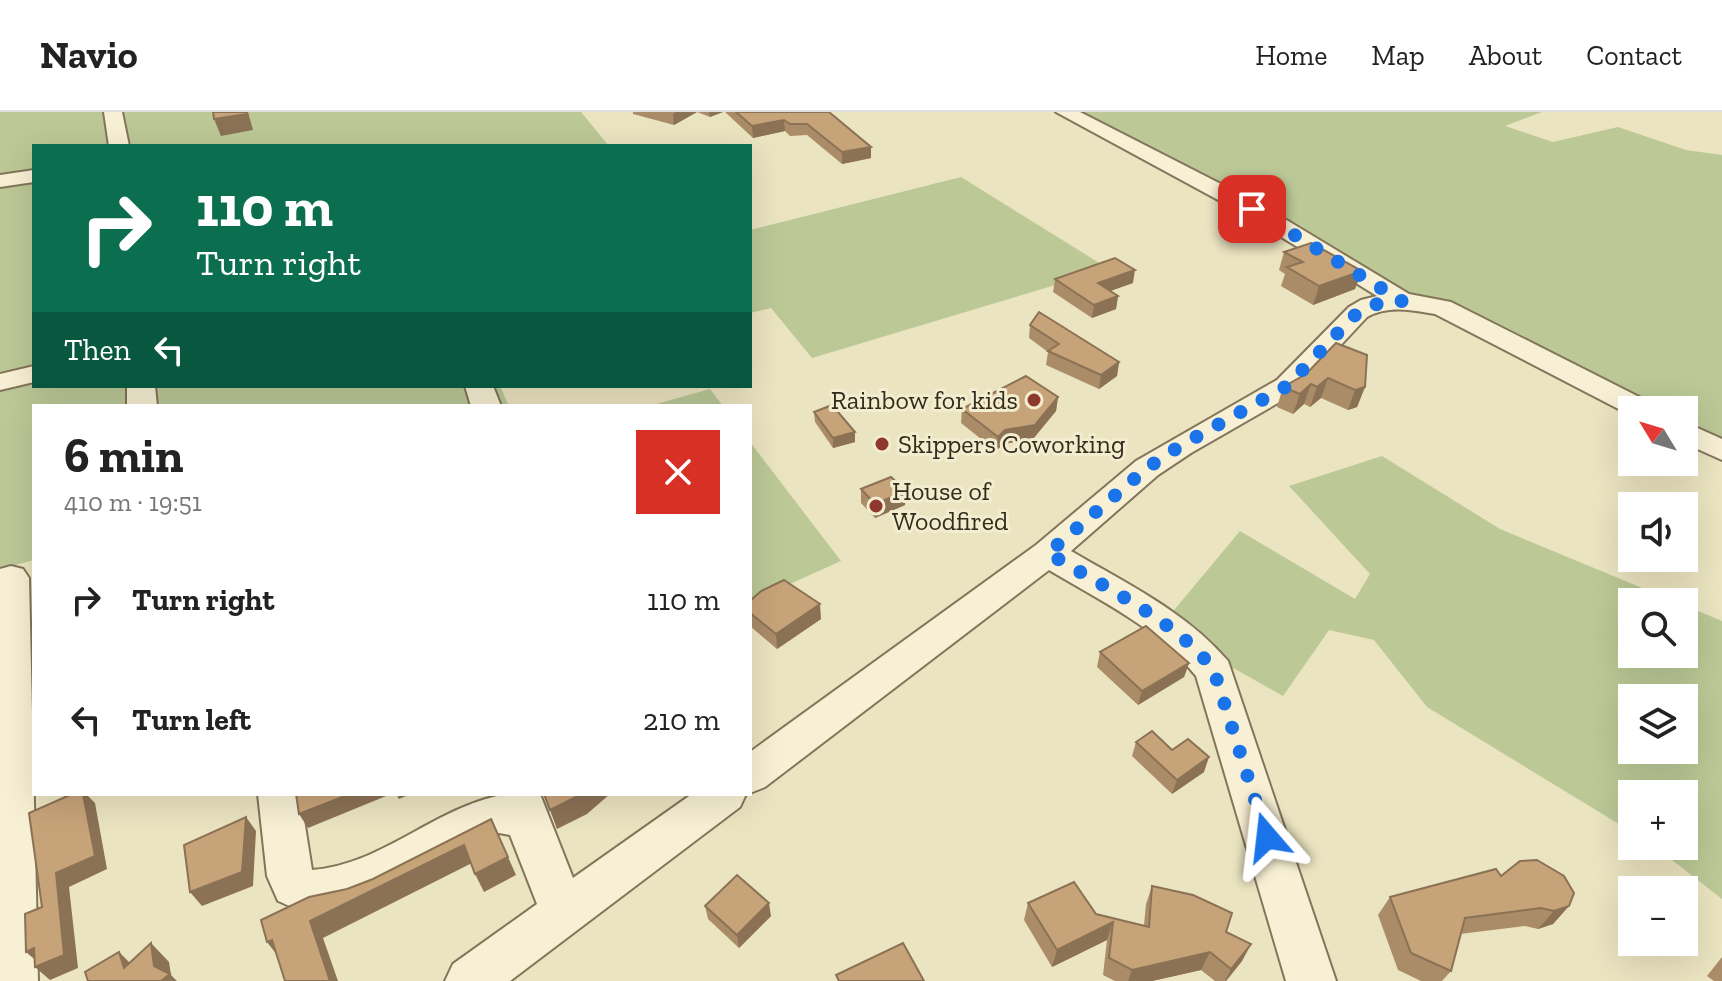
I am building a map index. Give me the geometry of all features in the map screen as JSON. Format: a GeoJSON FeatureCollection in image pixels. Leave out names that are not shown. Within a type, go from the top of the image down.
{"type":"FeatureCollection","features":[{"type":"Feature","properties":{"kind":"street"},"geometry":{"type":"LineString","coordinates":[[113,112],[119,144]]}},
{"type":"Feature","properties":{"kind":"street"},"geometry":{"type":"LineString","coordinates":[[1065,112],[1252,209],[1402,301]]}},
{"type":"Feature","properties":{"kind":"street"},"geometry":{"type":"LineString","coordinates":[[0,181],[32,176]]}},
{"type":"Feature","properties":{"kind":"street"},"geometry":{"type":"LineString","coordinates":[[752,774],[1048,553],[1147,468],[1287,386],[1358,312],[1370,305],[1402,301],[1428,303],[1453,311],[1618,397]]}},
{"type":"Feature","properties":{"kind":"street"},"geometry":{"type":"LineString","coordinates":[[0,382],[32,374]]}},
{"type":"Feature","properties":{"kind":"street"},"geometry":{"type":"LineString","coordinates":[[1698,438],[1722,451]]}},
{"type":"Feature","properties":{"kind":"street"},"geometry":{"type":"LineString","coordinates":[[1048,553],[1179,635],[1200,652],[1214,671],[1311,981]]}},
{"type":"Feature","properties":{"kind":"street"},"geometry":{"type":"LineString","coordinates":[[13,981],[15,577]]}},
{"type":"Feature","properties":{"kind":"street"},"geometry":{"type":"LineString","coordinates":[[279,796],[290,876],[294,886],[312,894],[328,892],[372,876],[499,814],[521,817],[525,810]]}},
{"type":"Feature","properties":{"kind":"street"},"geometry":{"type":"LineString","coordinates":[[470,981],[722,796]]}},
{"type":"Feature","properties":{"kind":"street"},"geometry":{"type":"LineString","coordinates":[[525,810],[564,915]]}},
{"type":"Feature","properties":{"kind":"green space"},"geometry":{"type":"Polygon","coordinates":[[[0,112],[581,112],[607,144],[32,144],[32,388],[501,388],[508,404],[32,404],[32,561],[0,569],[0,112]]]}},
{"type":"Feature","properties":{"kind":"green space"},"geometry":{"type":"Polygon","coordinates":[[[1074,112],[1542,112],[1505,126],[1553,142],[1618,127],[1686,150],[1722,155],[1722,438],[1718,440],[1698,429],[1698,396],[1633,396],[1458,305],[1404,292],[1074,112]]]}},
{"type":"Feature","properties":{"kind":"green space"},"geometry":{"type":"Polygon","coordinates":[[[961,177],[1109,269],[812,358],[771,308],[752,313],[752,229],[961,177]]]}},
{"type":"Feature","properties":{"kind":"green space"},"geometry":{"type":"Polygon","coordinates":[[[710,389],[721,404],[656,404],[710,389]]]}},
{"type":"Feature","properties":{"kind":"green space"},"geometry":{"type":"Polygon","coordinates":[[[752,445],[841,561],[752,601],[752,445]]]}},
{"type":"Feature","properties":{"kind":"green space"},"geometry":{"type":"Polygon","coordinates":[[[1382,456],[1500,529],[1642,588],[1618,588],[1618,668],[1698,668],[1698,611],[1722,621],[1722,899],[1698,880],[1698,876],[1692,876],[1672,860],[1698,860],[1698,780],[1618,780],[1618,823],[1427,707],[1374,640],[1329,630],[1283,696],[1160,627],[1240,531],[1355,599],[1370,574],[1289,486],[1382,456]]]}},
{"type":"Feature","properties":{"kind":"building"},"geometry":{"type":"Polygon","coordinates":[[[213,112],[246,112],[247,114],[214,119],[213,112]]]}},
{"type":"Feature","properties":{"kind":"building"},"geometry":{"type":"Polygon","coordinates":[[[736,112],[829,112],[871,147],[842,152],[807,124],[790,124],[784,120],[752,126],[736,112]]]}},
{"type":"Feature","properties":{"kind":"building"},"geometry":{"type":"Polygon","coordinates":[[[1311,243],[1362,271],[1319,286],[1287,267],[1303,262],[1284,252],[1311,243]]]}},
{"type":"Feature","properties":{"kind":"building"},"geometry":{"type":"Polygon","coordinates":[[[1115,258],[1135,270],[1098,283],[1118,296],[1094,305],[1055,279],[1115,258]]]}},
{"type":"Feature","properties":{"kind":"building"},"geometry":{"type":"Polygon","coordinates":[[[1039,312],[1119,362],[1101,375],[1048,351],[1059,344],[1030,325],[1039,312]]]}},
{"type":"Feature","properties":{"kind":"building"},"geometry":{"type":"Polygon","coordinates":[[[1336,343],[1367,355],[1365,387],[1355,390],[1328,378],[1317,387],[1311,384],[1300,394],[1283,387],[1306,374],[1336,343]]]}},
{"type":"Feature","properties":{"kind":"building"},"geometry":{"type":"Polygon","coordinates":[[[1026,376],[1058,397],[1035,425],[1005,430],[998,437],[962,409],[1026,376]]]}},
{"type":"Feature","properties":{"kind":"building"},"geometry":{"type":"Polygon","coordinates":[[[832,405],[855,432],[833,438],[814,412],[832,405]]]}},
{"type":"Feature","properties":{"kind":"building"},"geometry":{"type":"Polygon","coordinates":[[[891,477],[906,491],[875,504],[861,489],[891,477]]]}},
{"type":"Feature","properties":{"kind":"building"},"geometry":{"type":"Polygon","coordinates":[[[784,580],[820,604],[776,634],[752,615],[752,599],[784,580]]]}},
{"type":"Feature","properties":{"kind":"building"},"geometry":{"type":"Polygon","coordinates":[[[1146,626],[1189,663],[1142,691],[1100,652],[1146,626]]]}},
{"type":"Feature","properties":{"kind":"building"},"geometry":{"type":"Polygon","coordinates":[[[1152,731],[1172,750],[1188,739],[1209,757],[1177,780],[1136,742],[1152,731]]]}},
{"type":"Feature","properties":{"kind":"building"},"geometry":{"type":"Polygon","coordinates":[[[67,796],[83,796],[95,856],[56,873],[64,955],[35,967],[34,948],[26,952],[25,914],[42,907],[29,813],[67,796]]]}},
{"type":"Feature","properties":{"kind":"building"},"geometry":{"type":"Polygon","coordinates":[[[296,796],[345,796],[299,814],[296,796]]]}},
{"type":"Feature","properties":{"kind":"building"},"geometry":{"type":"Polygon","coordinates":[[[545,796],[578,796],[550,810],[545,796]]]}},
{"type":"Feature","properties":{"kind":"building"},"geometry":{"type":"Polygon","coordinates":[[[246,817],[242,872],[190,892],[184,845],[246,817]]]}},
{"type":"Feature","properties":{"kind":"building"},"geometry":{"type":"Polygon","coordinates":[[[491,819],[508,857],[475,874],[464,845],[310,921],[330,981],[285,981],[272,940],[267,942],[261,920],[309,897],[347,889],[373,879],[491,819]]]}},
{"type":"Feature","properties":{"kind":"building"},"geometry":{"type":"Polygon","coordinates":[[[1537,860],[1564,876],[1574,893],[1569,906],[1554,911],[1541,908],[1465,918],[1451,971],[1411,953],[1390,897],[1496,869],[1501,876],[1520,861],[1537,860]]]}},
{"type":"Feature","properties":{"kind":"building"},"geometry":{"type":"Polygon","coordinates":[[[737,875],[769,903],[737,935],[705,906],[737,875]]]}},
{"type":"Feature","properties":{"kind":"building"},"geometry":{"type":"Polygon","coordinates":[[[1074,882],[1096,914],[1149,927],[1152,886],[1193,895],[1232,913],[1226,932],[1251,944],[1231,969],[1210,952],[1132,970],[1109,958],[1113,922],[1057,950],[1028,903],[1074,882]]]}},
{"type":"Feature","properties":{"kind":"building"},"geometry":{"type":"Polygon","coordinates":[[[151,943],[154,966],[170,974],[161,981],[88,981],[85,972],[119,952],[124,968],[151,943]]]}},
{"type":"Feature","properties":{"kind":"building"},"geometry":{"type":"Polygon","coordinates":[[[903,943],[924,981],[839,981],[836,975],[903,943]]]}},
{"type":"Feature","properties":{"kind":"place","name":"Rainbow for kids"},"geometry":{"type":"Point","coordinates":[1034,400]}},
{"type":"Feature","properties":{"kind":"place","name":"Skippers Coworking"},"geometry":{"type":"Point","coordinates":[882,444]}},
{"type":"Feature","properties":{"kind":"place","name":"House of Woodfired"},"geometry":{"type":"Point","coordinates":[876,506]}},
{"type":"Feature","properties":{"kind":"route"},"geometry":{"type":"LineString","coordinates":[[1252,209],[1402,301],[1370,305],[1358,312],[1287,386],[1147,468],[1048,553],[1179,635],[1200,652],[1214,671],[1267,837]]}}]}
